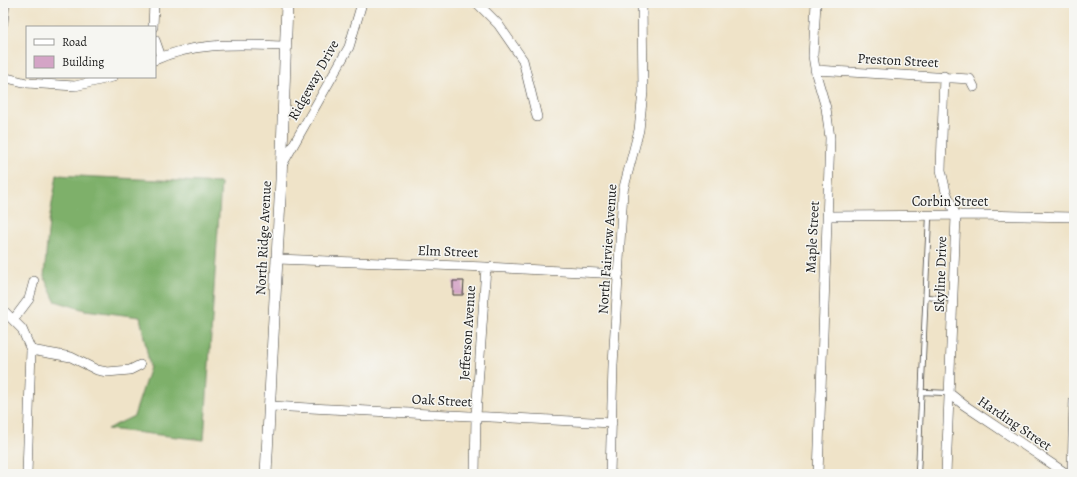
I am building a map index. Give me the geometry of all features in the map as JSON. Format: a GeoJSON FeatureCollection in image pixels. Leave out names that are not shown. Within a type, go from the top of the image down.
{"type":"FeatureCollection","features":[{"type":"Feature","properties":{"kind":"street"},"geometry":{"type":"LineString","coordinates":[[3,23],[5,3]]}},
{"type":"Feature","properties":{"kind":"street"},"geometry":{"type":"LineString","coordinates":[[153,26],[154,3]]}},
{"type":"Feature","properties":{"kind":"street","name":"North Ridge Avenue"},"geometry":{"type":"LineString","coordinates":[[266,474],[277,259],[287,3]]}},
{"type":"Feature","properties":{"kind":"street","name":"Ridgeway Drive"},"geometry":{"type":"LineString","coordinates":[[281,166],[349,48],[362,3]]}},
{"type":"Feature","properties":{"kind":"street"},"geometry":{"type":"LineString","coordinates":[[477,3],[498,24],[523,60],[537,117]]}},
{"type":"Feature","properties":{"kind":"street","name":"North Fairview Avenue"},"geometry":{"type":"LineString","coordinates":[[610,474],[618,274],[624,184],[639,130],[643,92],[642,3]]}},
{"type":"Feature","properties":{"kind":"street","name":"Maple Street"},"geometry":{"type":"LineString","coordinates":[[816,3],[813,56],[815,70],[826,108],[830,138],[818,474]]}},
{"type":"Feature","properties":{"kind":"street"},"geometry":{"type":"LineString","coordinates":[[156,46],[158,58],[192,48],[224,45],[285,46]]}},
{"type":"Feature","properties":{"kind":"street","name":"Preston Street"},"geometry":{"type":"LineString","coordinates":[[815,70],[944,76],[970,79],[974,87]]}},
{"type":"Feature","properties":{"kind":"street","name":"Skyline Drive"},"geometry":{"type":"LineString","coordinates":[[944,76],[941,170],[946,192],[956,216],[946,474]]}},
{"type":"Feature","properties":{"kind":"street"},"geometry":{"type":"LineString","coordinates":[[3,77],[27,83],[74,86],[109,78]]}},
{"type":"Feature","properties":{"kind":"street","name":"Corbin Street"},"geometry":{"type":"LineString","coordinates":[[827,216],[1074,217]]}},
{"type":"Feature","properties":{"kind":"street","name":"Elm Street"},"geometry":{"type":"LineString","coordinates":[[277,259],[486,266],[618,274]]}},
{"type":"Feature","properties":{"kind":"street","name":"Jefferson Avenue"},"geometry":{"type":"LineString","coordinates":[[475,474],[476,416],[486,266]]}},
{"type":"Feature","properties":{"kind":"street"},"geometry":{"type":"LineString","coordinates":[[14,319],[29,299],[34,281]]}},
{"type":"Feature","properties":{"kind":"street"},"geometry":{"type":"LineString","coordinates":[[3,310],[14,319],[22,329],[31,350],[32,358],[29,380],[27,474]]}},
{"type":"Feature","properties":{"kind":"street"},"geometry":{"type":"LineString","coordinates":[[31,350],[71,358],[97,370],[107,372],[130,370],[140,365]]}},
{"type":"Feature","properties":{"kind":"street","name":"Harding Street"},"geometry":{"type":"LineString","coordinates":[[949,393],[964,406],[1067,474]]}},
{"type":"Feature","properties":{"kind":"street"},"geometry":{"type":"LineString","coordinates":[[1072,474],[1074,400]]}},
{"type":"Feature","properties":{"kind":"street","name":"Oak Street"},"geometry":{"type":"LineString","coordinates":[[270,406],[612,423]]}},
{"type":"Feature","properties":{"kind":"lane"},"geometry":{"type":"LineString","coordinates":[[918,474],[929,216]]}},
{"type":"Feature","properties":{"kind":"lane"},"geometry":{"type":"LineString","coordinates":[[926,297],[953,299]]}},
{"type":"Feature","properties":{"kind":"lane"},"geometry":{"type":"LineString","coordinates":[[922,392],[949,393]]}},
{"type":"Feature","properties":{"kind":"green space"},"geometry":{"type":"Polygon","coordinates":[[[57,175],[221,183],[204,440],[107,429],[134,416],[150,367],[140,317],[85,310],[55,301],[44,277],[49,221],[57,175]]]}},
{"type":"Feature","properties":{"kind":"building"},"geometry":{"type":"Polygon","coordinates":[[[453,281],[464,281],[463,295],[453,295],[453,281]]]}}]}
